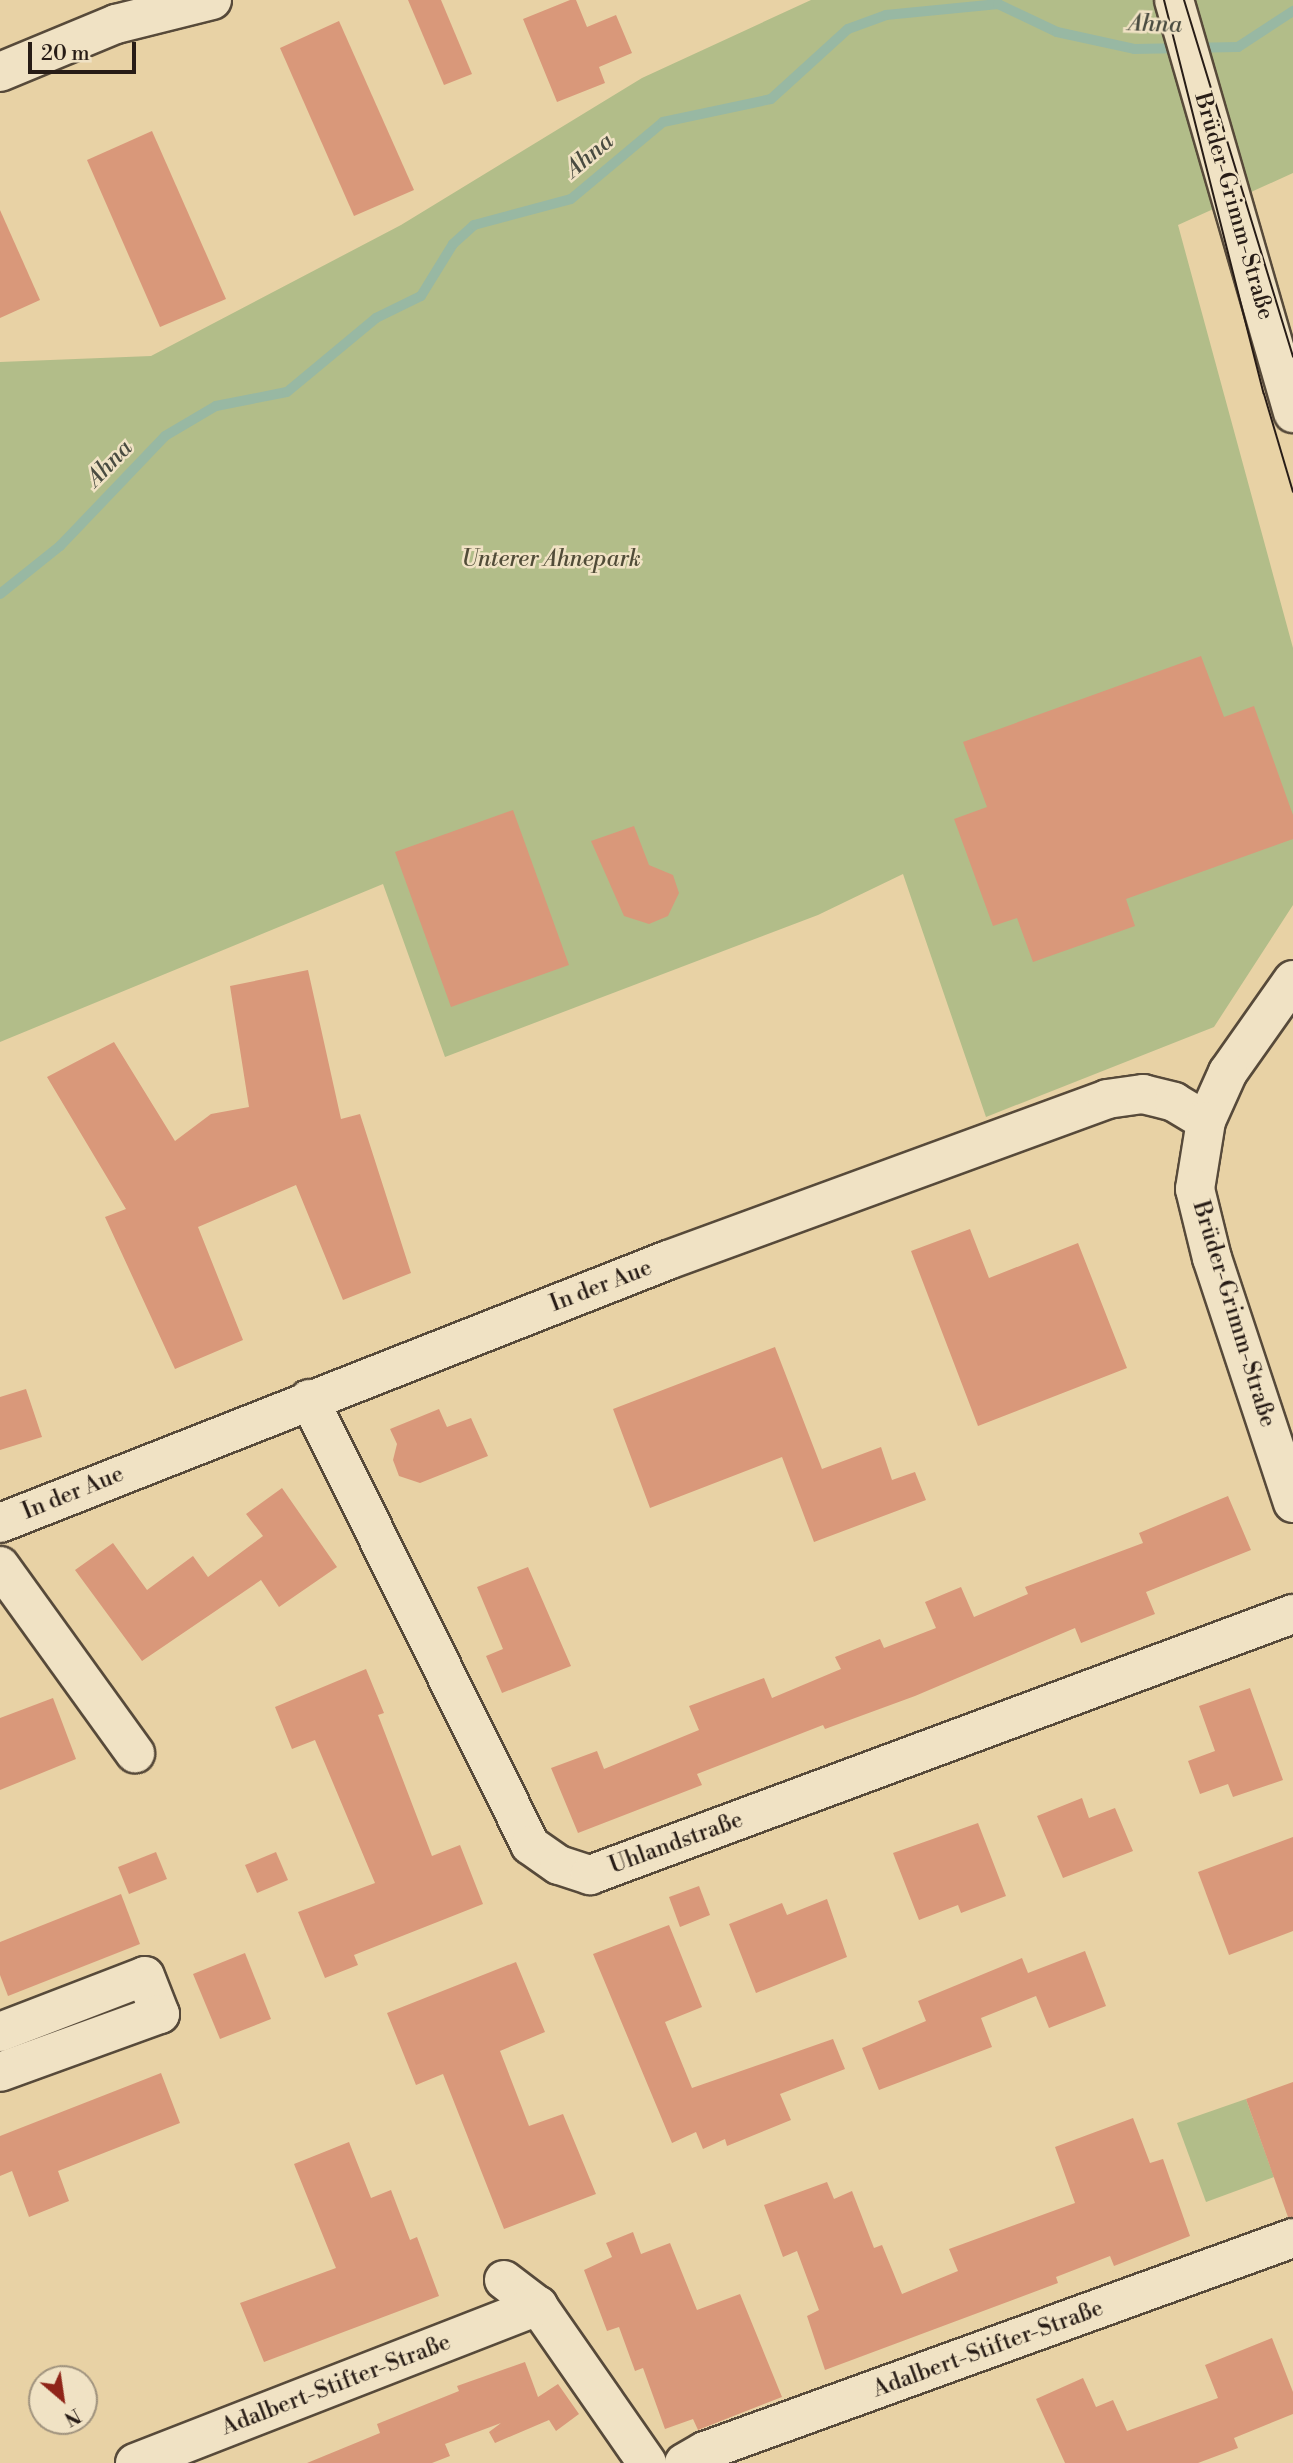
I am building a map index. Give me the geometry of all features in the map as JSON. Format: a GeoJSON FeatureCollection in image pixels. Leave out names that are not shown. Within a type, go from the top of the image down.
{"type":"FeatureCollection","features":[{"type":"Feature","properties":{"kind":"street"},"geometry":{"type":"LineString","coordinates":[[0,72],[116,24],[212,0]]}},
{"type":"Feature","properties":{"kind":"street","name":"Brüder-Grimm-Straße"},"geometry":{"type":"LineString","coordinates":[[1174,0],[1293,413]]}},
{"type":"Feature","properties":{"kind":"street","name":"Brüder-Grimm-Straße"},"geometry":{"type":"LineString","coordinates":[[1293,980],[1228,1072],[1206,1121],[1195,1189],[1212,1258],[1293,1503]]}},
{"type":"Feature","properties":{"kind":"street","name":"In der Aue"},"geometry":{"type":"LineString","coordinates":[[0,1523],[667,1260],[1107,1099],[1143,1094],[1174,1102],[1206,1121]]}},
{"type":"Feature","properties":{"kind":"street","name":"Uhlandstraße"},"geometry":{"type":"LineString","coordinates":[[309,1399],[530,1845],[559,1865],[590,1875],[1293,1614]]}},
{"type":"Feature","properties":{"kind":"street"},"geometry":{"type":"LineString","coordinates":[[0,1566],[135,1753]]}},
{"type":"Feature","properties":{"kind":"street"},"geometry":{"type":"LineString","coordinates":[[0,2032],[145,1976],[160,2014],[0,2072]]}},
{"type":"Feature","properties":{"kind":"street","name":"Adalbert-Stifter-Straße"},"geometry":{"type":"LineString","coordinates":[[684,2463],[705,2451],[1293,2238]]}},
{"type":"Feature","properties":{"kind":"street"},"geometry":{"type":"LineString","coordinates":[[504,2280],[538,2306],[648,2463]]}},
{"type":"Feature","properties":{"kind":"street","name":"Adalbert-Stifter-Straße"},"geometry":{"type":"LineString","coordinates":[[135,2463],[538,2306]]}},
{"type":"Feature","properties":{"kind":"green space","name":"Unterer Ahnepark"},"geometry":{"type":"Polygon","coordinates":[[[811,0],[1293,0],[1293,173],[1178,225],[1293,648],[1293,905],[1214,1027],[986,1117],[903,874],[818,915],[445,1057],[383,884],[0,1042],[0,362],[151,356],[401,225],[642,78],[811,0]]]}},
{"type":"Feature","properties":{"kind":"green space"},"geometry":{"type":"Polygon","coordinates":[[[1246,2099],[1274,2177],[1206,2202],[1177,2123],[1246,2099]]]}},
{"type":"Feature","properties":{"kind":"building"},"geometry":{"type":"Polygon","coordinates":[[[408,0],[441,0],[472,74],[444,85],[408,0]]]}},
{"type":"Feature","properties":{"kind":"building"},"geometry":{"type":"Polygon","coordinates":[[[576,0],[587,27],[616,15],[632,53],[599,67],[605,83],[557,102],[523,19],[576,0]]]}},
{"type":"Feature","properties":{"kind":"building"},"geometry":{"type":"Polygon","coordinates":[[[339,21],[414,190],[354,216],[280,48],[339,21]]]}},
{"type":"Feature","properties":{"kind":"building"},"geometry":{"type":"Polygon","coordinates":[[[152,131],[226,299],[160,327],[87,160],[152,131]]]}},
{"type":"Feature","properties":{"kind":"building"},"geometry":{"type":"Polygon","coordinates":[[[0,210],[40,300],[0,318],[0,210]]]}},
{"type":"Feature","properties":{"kind":"building"},"geometry":{"type":"Polygon","coordinates":[[[1201,656],[1224,717],[1254,706],[1293,815],[1293,839],[1126,899],[1135,926],[1033,962],[1017,918],[993,926],[954,819],[987,807],[963,742],[1201,656]]]}},
{"type":"Feature","properties":{"kind":"building"},"geometry":{"type":"Polygon","coordinates":[[[513,810],[569,965],[451,1007],[395,852],[513,810]]]}},
{"type":"Feature","properties":{"kind":"building"},"geometry":{"type":"Polygon","coordinates":[[[634,826],[649,865],[673,875],[679,893],[668,916],[649,924],[624,916],[591,841],[634,826]]]}},
{"type":"Feature","properties":{"kind":"building"},"geometry":{"type":"Polygon","coordinates":[[[308,970],[341,1119],[360,1114],[411,1273],[343,1300],[296,1185],[198,1227],[243,1340],[175,1369],[105,1217],[126,1209],[47,1077],[114,1042],[175,1141],[211,1114],[249,1107],[230,986],[308,970]]]}},
{"type":"Feature","properties":{"kind":"building"},"geometry":{"type":"Polygon","coordinates":[[[970,1229],[989,1278],[1078,1243],[1127,1368],[978,1426],[911,1251],[970,1229]]]}},
{"type":"Feature","properties":{"kind":"building"},"geometry":{"type":"Polygon","coordinates":[[[775,1347],[822,1469],[881,1447],[892,1480],[915,1472],[926,1500],[814,1542],[782,1457],[650,1508],[613,1409],[775,1347]]]}},
{"type":"Feature","properties":{"kind":"building"},"geometry":{"type":"Polygon","coordinates":[[[26,1389],[42,1437],[0,1450],[0,1397],[26,1389]]]}},
{"type":"Feature","properties":{"kind":"building"},"geometry":{"type":"Polygon","coordinates":[[[439,1409],[447,1427],[471,1418],[488,1456],[420,1483],[399,1476],[393,1460],[397,1444],[390,1429],[439,1409]]]}},
{"type":"Feature","properties":{"kind":"building"},"geometry":{"type":"Polygon","coordinates":[[[282,1488],[337,1567],[279,1607],[261,1580],[142,1661],[75,1570],[113,1543],[147,1590],[193,1556],[208,1577],[263,1536],[246,1514],[282,1488]]]}},
{"type":"Feature","properties":{"kind":"building"},"geometry":{"type":"Polygon","coordinates":[[[1228,1496],[1251,1550],[1146,1592],[1155,1614],[1081,1643],[1075,1628],[915,1696],[825,1729],[823,1725],[697,1774],[702,1785],[578,1833],[551,1768],[597,1751],[604,1769],[699,1730],[689,1706],[764,1678],[772,1698],[841,1669],[835,1657],[880,1639],[884,1648],[936,1628],[925,1602],[961,1587],[974,1617],[1028,1594],[1025,1587],[1143,1543],[1139,1533],[1228,1496]]]}},
{"type":"Feature","properties":{"kind":"building"},"geometry":{"type":"Polygon","coordinates":[[[528,1567],[571,1666],[502,1693],[486,1656],[503,1649],[477,1587],[528,1567]]]}},
{"type":"Feature","properties":{"kind":"building"},"geometry":{"type":"Polygon","coordinates":[[[366,1669],[384,1713],[378,1715],[432,1856],[460,1845],[483,1904],[354,1955],[358,1965],[325,1978],[298,1912],[375,1883],[315,1740],[292,1749],[275,1707],[366,1669]]]}},
{"type":"Feature","properties":{"kind":"building"},"geometry":{"type":"Polygon","coordinates":[[[1250,1688],[1283,1780],[1233,1797],[1228,1784],[1200,1794],[1188,1761],[1215,1751],[1199,1706],[1250,1688]]]}},
{"type":"Feature","properties":{"kind":"building"},"geometry":{"type":"Polygon","coordinates":[[[53,1698],[76,1759],[0,1790],[0,1718],[53,1698]]]}},
{"type":"Feature","properties":{"kind":"building"},"geometry":{"type":"Polygon","coordinates":[[[1082,1798],[1089,1818],[1115,1808],[1133,1851],[1063,1878],[1037,1816],[1082,1798]]]}},
{"type":"Feature","properties":{"kind":"building"},"geometry":{"type":"Polygon","coordinates":[[[978,1823],[1006,1896],[961,1913],[958,1905],[919,1920],[893,1853],[978,1823]]]}},
{"type":"Feature","properties":{"kind":"building"},"geometry":{"type":"Polygon","coordinates":[[[1293,1837],[1293,1931],[1229,1955],[1198,1872],[1293,1837]]]}},
{"type":"Feature","properties":{"kind":"building"},"geometry":{"type":"Polygon","coordinates":[[[156,1852],[167,1879],[129,1894],[118,1867],[156,1852]]]}},
{"type":"Feature","properties":{"kind":"building"},"geometry":{"type":"Polygon","coordinates":[[[276,1852],[288,1880],[257,1893],[245,1865],[276,1852]]]}},
{"type":"Feature","properties":{"kind":"building"},"geometry":{"type":"Polygon","coordinates":[[[699,1886],[710,1915],[680,1927],[669,1897],[699,1886]]]}},
{"type":"Feature","properties":{"kind":"building"},"geometry":{"type":"Polygon","coordinates":[[[121,1894],[140,1944],[8,1996],[0,1975],[0,1942],[121,1894]]]}},
{"type":"Feature","properties":{"kind":"building"},"geometry":{"type":"Polygon","coordinates":[[[827,1899],[847,1957],[756,1993],[729,1924],[782,1903],[787,1915],[827,1899]]]}},
{"type":"Feature","properties":{"kind":"building"},"geometry":{"type":"Polygon","coordinates":[[[669,1925],[702,2007],[665,2022],[692,2088],[833,2039],[845,2069],[780,2094],[791,2120],[727,2146],[725,2139],[703,2149],[696,2132],[672,2143],[593,1954],[669,1925]]]}},
{"type":"Feature","properties":{"kind":"building"},"geometry":{"type":"Polygon","coordinates":[[[1085,1951],[1106,2006],[1049,2028],[1036,1996],[981,2018],[992,2047],[879,2090],[862,2048],[926,2021],[918,2001],[1022,1958],[1028,1973],[1085,1951]]]}},
{"type":"Feature","properties":{"kind":"building"},"geometry":{"type":"Polygon","coordinates":[[[245,1953],[271,2019],[220,2039],[193,1974],[245,1953]]]}},
{"type":"Feature","properties":{"kind":"building"},"geometry":{"type":"Polygon","coordinates":[[[516,1962],[545,2032],[500,2051],[529,2126],[563,2114],[596,2194],[504,2229],[443,2074],[416,2085],[387,2013],[516,1962]]]}},
{"type":"Feature","properties":{"kind":"building"},"geometry":{"type":"Polygon","coordinates":[[[161,2073],[180,2123],[58,2171],[69,2201],[29,2217],[12,2171],[0,2176],[0,2136],[161,2073]]]}},
{"type":"Feature","properties":{"kind":"building"},"geometry":{"type":"Polygon","coordinates":[[[1293,2082],[1293,2217],[1288,2217],[1246,2099],[1293,2082]]]}},
{"type":"Feature","properties":{"kind":"building"},"geometry":{"type":"Polygon","coordinates":[[[1133,2118],[1150,2163],[1163,2159],[1190,2236],[1114,2266],[1110,2256],[1056,2277],[1058,2283],[825,2370],[807,2316],[819,2310],[797,2251],[783,2257],[764,2205],[827,2182],[834,2199],[852,2191],[874,2248],[882,2245],[902,2294],[958,2271],[949,2249],[1075,2203],[1055,2147],[1133,2118]]]}},
{"type":"Feature","properties":{"kind":"building"},"geometry":{"type":"Polygon","coordinates":[[[349,2142],[371,2198],[391,2190],[410,2240],[417,2237],[439,2296],[264,2362],[240,2303],[336,2268],[294,2164],[349,2142]]]}},
{"type":"Feature","properties":{"kind":"building"},"geometry":{"type":"Polygon","coordinates":[[[633,2232],[641,2254],[670,2243],[697,2310],[740,2294],[782,2397],[698,2430],[693,2419],[665,2429],[643,2368],[635,2371],[619,2327],[607,2331],[584,2270],[612,2257],[606,2243],[633,2232]]]}},
{"type":"Feature","properties":{"kind":"building"},"geometry":{"type":"Polygon","coordinates":[[[1272,2338],[1293,2392],[1293,2414],[1234,2438],[1238,2448],[1198,2463],[1065,2463],[1036,2399],[1083,2378],[1096,2407],[1113,2400],[1127,2431],[1218,2398],[1205,2365],[1272,2338]]]}},
{"type":"Feature","properties":{"kind":"building"},"geometry":{"type":"Polygon","coordinates":[[[525,2362],[538,2397],[558,2384],[579,2414],[556,2431],[549,2420],[495,2443],[489,2432],[501,2423],[445,2444],[450,2456],[432,2463],[307,2463],[380,2433],[377,2424],[459,2391],[457,2386],[525,2362]]]}},
{"type":"Feature","properties":{"kind":"waterway","name":"Ahna"},"geometry":{"type":"LineString","coordinates":[[0,594],[60,546],[165,436],[216,406],[287,392],[376,318],[421,296],[453,244],[474,225],[571,199],[663,122],[771,99],[848,29],[886,15],[998,4],[1057,32],[1134,49],[1238,47],[1293,11]]}},
{"type":"Feature","properties":{"kind":"tram line"},"geometry":{"type":"LineString","coordinates":[[1164,0],[1264,394],[1293,492]]}},
{"type":"Feature","properties":{"kind":"tram line"},"geometry":{"type":"LineString","coordinates":[[1184,0],[1293,357]]}}]}
